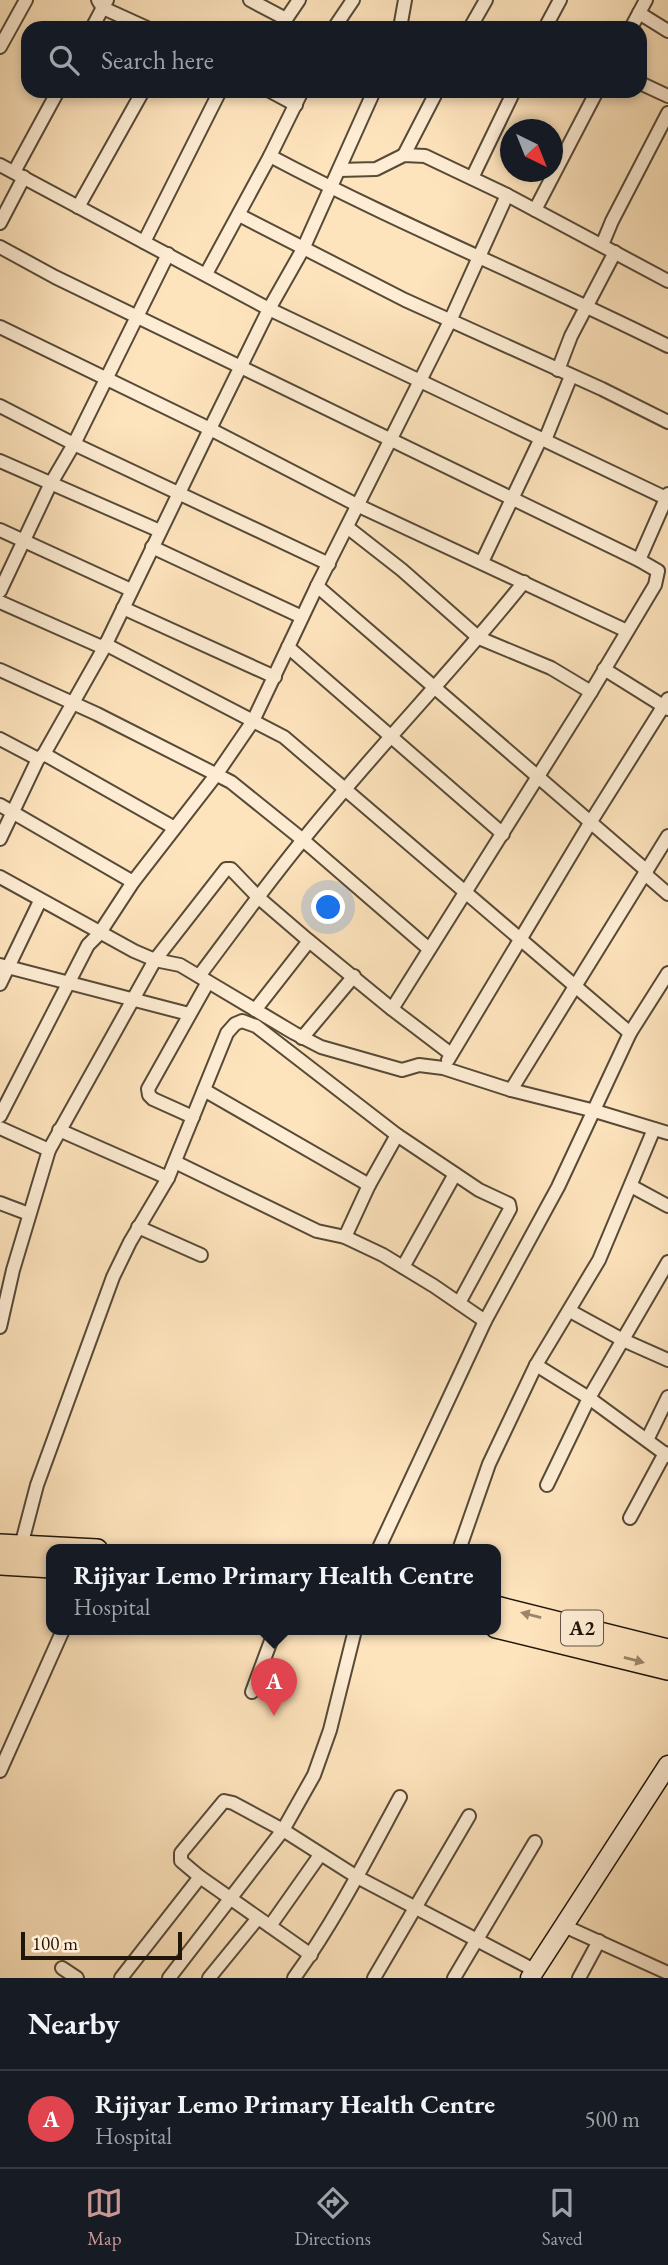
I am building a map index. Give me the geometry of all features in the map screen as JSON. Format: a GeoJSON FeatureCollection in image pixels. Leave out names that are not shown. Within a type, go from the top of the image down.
{"type":"FeatureCollection","features":[{"type":"Feature","properties":{"kind":"highway"},"geometry":{"type":"LineString","coordinates":[[11,1545],[46,1547]]}},
{"type":"Feature","properties":{"kind":"highway"},"geometry":{"type":"LineString","coordinates":[[0,1564],[46,1567]]}},
{"type":"Feature","properties":{"kind":"highway","name":"A2"},"geometry":{"type":"LineString","coordinates":[[501,1608],[668,1650]]}},
{"type":"Feature","properties":{"kind":"highway","name":"A2"},"geometry":{"type":"LineString","coordinates":[[501,1628],[668,1668]]}},
{"type":"Feature","properties":{"kind":"street"},"geometry":{"type":"LineString","coordinates":[[0,47],[26,0]]}},
{"type":"Feature","properties":{"kind":"street"},"geometry":{"type":"LineString","coordinates":[[250,0],[280,21]]}},
{"type":"Feature","properties":{"kind":"street"},"geometry":{"type":"LineString","coordinates":[[284,21],[299,0]]}},
{"type":"Feature","properties":{"kind":"street"},"geometry":{"type":"LineString","coordinates":[[339,21],[353,0]]}},
{"type":"Feature","properties":{"kind":"street"},"geometry":{"type":"LineString","coordinates":[[401,21],[405,0]]}},
{"type":"Feature","properties":{"kind":"street"},"geometry":{"type":"LineString","coordinates":[[474,21],[486,0]]}},
{"type":"Feature","properties":{"kind":"street"},"geometry":{"type":"LineString","coordinates":[[549,21],[560,0]]}},
{"type":"Feature","properties":{"kind":"street"},"geometry":{"type":"LineString","coordinates":[[635,21],[646,0]]}},
{"type":"Feature","properties":{"kind":"street"},"geometry":{"type":"LineString","coordinates":[[95,21],[103,3],[135,21]]}},
{"type":"Feature","properties":{"kind":"street"},"geometry":{"type":"LineString","coordinates":[[639,13],[668,31]]}},
{"type":"Feature","properties":{"kind":"street"},"geometry":{"type":"LineString","coordinates":[[647,86],[668,96]]}},
{"type":"Feature","properties":{"kind":"street"},"geometry":{"type":"LineString","coordinates":[[0,223],[19,174],[55,98]]}},
{"type":"Feature","properties":{"kind":"street"},"geometry":{"type":"LineString","coordinates":[[78,207],[139,98]]}},
{"type":"Feature","properties":{"kind":"street"},"geometry":{"type":"LineString","coordinates":[[144,242],[216,98]]}},
{"type":"Feature","properties":{"kind":"street"},"geometry":{"type":"LineString","coordinates":[[284,98],[296,104]]}},
{"type":"Feature","properties":{"kind":"street"},"geometry":{"type":"LineString","coordinates":[[206,274],[299,98]]}},
{"type":"Feature","properties":{"kind":"street"},"geometry":{"type":"LineString","coordinates":[[0,839],[6,808],[73,704],[104,646],[209,429],[303,249],[371,98]]}},
{"type":"Feature","properties":{"kind":"street"},"geometry":{"type":"LineString","coordinates":[[404,155],[433,98]]}},
{"type":"Feature","properties":{"kind":"street"},"geometry":{"type":"LineString","coordinates":[[472,178],[511,98]]}},
{"type":"Feature","properties":{"kind":"street"},"geometry":{"type":"LineString","coordinates":[[535,210],[593,98]]}},
{"type":"Feature","properties":{"kind":"street"},"geometry":{"type":"LineString","coordinates":[[602,245],[668,113]]}},
{"type":"Feature","properties":{"kind":"street"},"geometry":{"type":"LineString","coordinates":[[340,170],[376,169],[404,155],[425,156],[507,195],[665,280],[668,265]]}},
{"type":"Feature","properties":{"kind":"street"},"geometry":{"type":"LineString","coordinates":[[270,156],[404,223],[481,256],[668,345]]}},
{"type":"Feature","properties":{"kind":"street"},"geometry":{"type":"LineString","coordinates":[[0,165],[269,310],[667,497],[639,560]]}},
{"type":"Feature","properties":{"kind":"street"},"geometry":{"type":"LineString","coordinates":[[0,1116],[88,944],[100,934],[132,882],[216,775],[253,720],[450,321],[507,195]]}},
{"type":"Feature","properties":{"kind":"street"},"geometry":{"type":"LineString","coordinates":[[239,215],[450,321],[668,422]]}},
{"type":"Feature","properties":{"kind":"street"},"geometry":{"type":"LineString","coordinates":[[0,247],[55,278],[240,369],[391,439],[657,569],[659,575],[655,585],[591,692],[391,1009]]}},
{"type":"Feature","properties":{"kind":"street"},"geometry":{"type":"LineString","coordinates":[[558,370],[571,336],[615,251]]}},
{"type":"Feature","properties":{"kind":"street"},"geometry":{"type":"LineString","coordinates":[[0,591],[22,541],[74,444],[168,254]]}},
{"type":"Feature","properties":{"kind":"street"},"geometry":{"type":"LineString","coordinates":[[0,327],[359,506],[627,631]]}},
{"type":"Feature","properties":{"kind":"street"},"geometry":{"type":"LineString","coordinates":[[482,562],[571,376]]}},
{"type":"Feature","properties":{"kind":"street"},"geometry":{"type":"LineString","coordinates":[[0,406],[74,444],[328,564]]}},
{"type":"Feature","properties":{"kind":"street"},"geometry":{"type":"LineString","coordinates":[[0,461],[160,531]]}},
{"type":"Feature","properties":{"kind":"street"},"geometry":{"type":"LineString","coordinates":[[347,527],[402,570],[479,638],[551,668],[591,692]]}},
{"type":"Feature","properties":{"kind":"street"},"geometry":{"type":"LineString","coordinates":[[0,530],[131,590]]}},
{"type":"Feature","properties":{"kind":"street"},"geometry":{"type":"LineString","coordinates":[[152,547],[302,617]]}},
{"type":"Feature","properties":{"kind":"street"},"geometry":{"type":"LineString","coordinates":[[193,1117],[153,1100],[148,1088],[189,1014],[204,979],[258,898],[303,840],[479,638],[524,582]]}},
{"type":"Feature","properties":{"kind":"street"},"geometry":{"type":"LineString","coordinates":[[317,586],[538,777],[668,894]]}},
{"type":"Feature","properties":{"kind":"street"},"geometry":{"type":"LineString","coordinates":[[0,602],[104,646],[284,737],[630,1033]]}},
{"type":"Feature","properties":{"kind":"street"},"geometry":{"type":"LineString","coordinates":[[123,608],[275,677]]}},
{"type":"Feature","properties":{"kind":"street"},"geometry":{"type":"LineString","coordinates":[[288,648],[503,834]]}},
{"type":"Feature","properties":{"kind":"street"},"geometry":{"type":"LineString","coordinates":[[443,1068],[590,823],[667,705],[604,669]]}},
{"type":"Feature","properties":{"kind":"street"},"geometry":{"type":"LineString","coordinates":[[0,670],[240,789],[429,949]]}},
{"type":"Feature","properties":{"kind":"street"},"geometry":{"type":"LineString","coordinates":[[0,739],[41,756],[173,827]]}},
{"type":"Feature","properties":{"kind":"street"},"geometry":{"type":"LineString","coordinates":[[6,808],[132,882]]}},
{"type":"Feature","properties":{"kind":"street"},"geometry":{"type":"LineString","coordinates":[[511,1090],[668,836]]}},
{"type":"Feature","properties":{"kind":"street"},"geometry":{"type":"LineString","coordinates":[[0,1327],[13,1270],[49,1150],[155,960],[226,869],[230,869],[258,898],[391,1009],[452,1054]]}},
{"type":"Feature","properties":{"kind":"street"},"geometry":{"type":"LineString","coordinates":[[0,877],[100,934],[155,960],[180,965],[321,1047],[402,1070],[419,1065],[443,1068],[511,1090],[664,1131],[631,1186],[599,1260],[536,1365],[489,1464],[461,1544]]}},
{"type":"Feature","properties":{"kind":"street"},"geometry":{"type":"LineString","coordinates":[[0,984],[5,966],[40,901]]}},
{"type":"Feature","properties":{"kind":"street"},"geometry":{"type":"LineString","coordinates":[[255,1010],[309,941]]}},
{"type":"Feature","properties":{"kind":"street"},"geometry":{"type":"LineString","coordinates":[[5,966],[189,1014]]}},
{"type":"Feature","properties":{"kind":"street"},"geometry":{"type":"LineString","coordinates":[[381,1544],[485,1321],[558,1187],[596,1111],[630,1033],[668,973]]}},
{"type":"Feature","properties":{"kind":"street"},"geometry":{"type":"LineString","coordinates":[[302,1038],[354,976]]}},
{"type":"Feature","properties":{"kind":"street"},"geometry":{"type":"LineString","coordinates":[[11,1545],[37,1485],[113,1277],[138,1227],[168,1178],[227,1034],[234,1024],[242,1021],[265,1032],[397,1135],[479,1190],[509,1204],[510,1208],[459,1303]]}},
{"type":"Feature","properties":{"kind":"street"},"geometry":{"type":"LineString","coordinates":[[204,1090],[369,1185]]}},
{"type":"Feature","properties":{"kind":"street"},"geometry":{"type":"LineString","coordinates":[[0,1128],[49,1150]]}},
{"type":"Feature","properties":{"kind":"street"},"geometry":{"type":"LineString","coordinates":[[59,1130],[168,1178]]}},
{"type":"Feature","properties":{"kind":"street"},"geometry":{"type":"LineString","coordinates":[[345,1237],[369,1185],[397,1135]]}},
{"type":"Feature","properties":{"kind":"street"},"geometry":{"type":"LineString","coordinates":[[175,1163],[317,1231],[345,1237],[403,1267],[485,1321]]}},
{"type":"Feature","properties":{"kind":"street"},"geometry":{"type":"LineString","coordinates":[[403,1267],[455,1174]]}},
{"type":"Feature","properties":{"kind":"street"},"geometry":{"type":"LineString","coordinates":[[631,1186],[668,1206]]}},
{"type":"Feature","properties":{"kind":"street"},"geometry":{"type":"LineString","coordinates":[[0,1202],[29,1214]]}},
{"type":"Feature","properties":{"kind":"street"},"geometry":{"type":"LineString","coordinates":[[138,1227],[201,1255]]}},
{"type":"Feature","properties":{"kind":"street"},"geometry":{"type":"LineString","coordinates":[[547,1485],[589,1398],[668,1262]]}},
{"type":"Feature","properties":{"kind":"street"},"geometry":{"type":"LineString","coordinates":[[570,1311],[623,1340],[668,1360]]}},
{"type":"Feature","properties":{"kind":"street"},"geometry":{"type":"LineString","coordinates":[[536,1365],[589,1398],[667,1455],[630,1518]]}},
{"type":"Feature","properties":{"kind":"street"},"geometry":{"type":"LineString","coordinates":[[647,1440],[668,1396]]}},
{"type":"Feature","properties":{"kind":"street"},"geometry":{"type":"LineString","coordinates":[[0,1771],[62,1635]]}},
{"type":"Feature","properties":{"kind":"street"},"geometry":{"type":"LineString","coordinates":[[252,1692],[273,1635]]}},
{"type":"Feature","properties":{"kind":"street"},"geometry":{"type":"LineString","coordinates":[[169,1978],[283,1830],[314,1775],[330,1730],[354,1635]]}},
{"type":"Feature","properties":{"kind":"street"},"geometry":{"type":"LineString","coordinates":[[311,1955],[181,1861],[181,1853],[224,1801],[233,1803],[283,1830],[357,1877],[476,1939],[532,1974],[668,1765]]}},
{"type":"Feature","properties":{"kind":"street"},"geometry":{"type":"LineString","coordinates":[[294,1978],[311,1955],[357,1877],[400,1797]]}},
{"type":"Feature","properties":{"kind":"street"},"geometry":{"type":"LineString","coordinates":[[374,1978],[469,1816]]}},
{"type":"Feature","properties":{"kind":"street"},"geometry":{"type":"LineString","coordinates":[[454,1978],[534,1842]]}},
{"type":"Feature","properties":{"kind":"street"},"geometry":{"type":"LineString","coordinates":[[270,1926],[320,1855]]}},
{"type":"Feature","properties":{"kind":"street"},"geometry":{"type":"LineString","coordinates":[[121,1978],[200,1877]]}},
{"type":"Feature","properties":{"kind":"street"},"geometry":{"type":"LineString","coordinates":[[209,1978],[258,1918]]}},
{"type":"Feature","properties":{"kind":"street"},"geometry":{"type":"LineString","coordinates":[[562,1925],[668,1973]]}},
{"type":"Feature","properties":{"kind":"street"},"geometry":{"type":"LineString","coordinates":[[579,1978],[599,1941]]}},
{"type":"Feature","properties":{"kind":"street"},"geometry":{"type":"LineString","coordinates":[[62,1968],[77,1978]]}},
{"type":"Feature","properties":{"kind":"place","name":"Rijiyar Lemo Primary Health Centre"},"geometry":{"type":"Point","coordinates":[274,1716]}}]}
